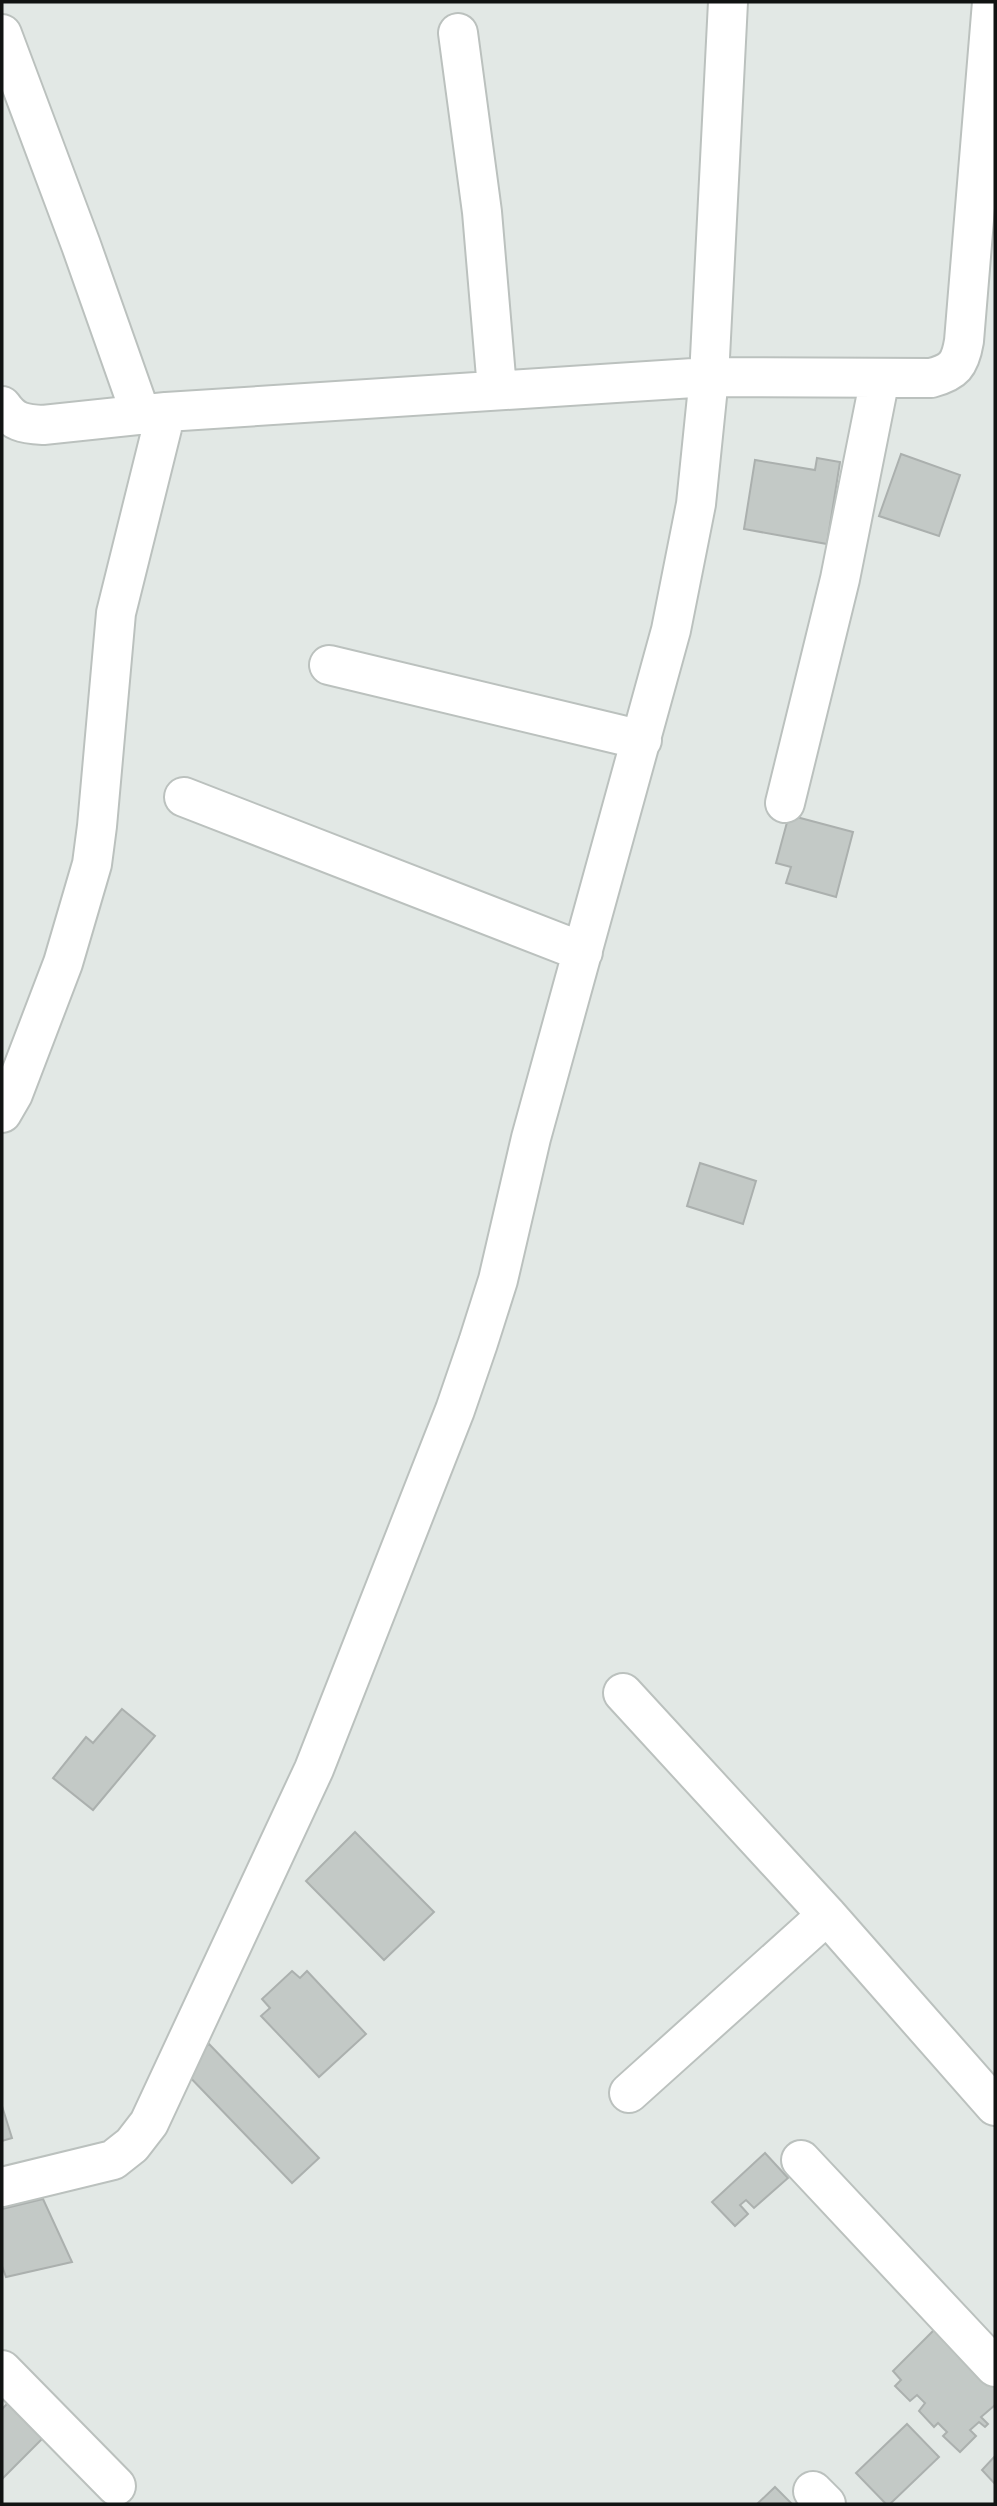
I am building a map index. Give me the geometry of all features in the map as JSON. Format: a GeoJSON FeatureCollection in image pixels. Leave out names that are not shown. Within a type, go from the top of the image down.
{"type":"FeatureCollection","features":[{"type":"Feature","properties":{"kind":"street"},"geometry":{"type":"LineString","coordinates":[[2,2186],[113,2160],[132,2146],[149,2123],[314,1769],[455,1410],[498,1280],[531,1138],[642,740],[671,630],[696,504],[709,377],[728,2]]}},
{"type":"Feature","properties":{"kind":"street"},"geometry":{"type":"LineString","coordinates":[[2,406],[10,419],[24,424],[43,425],[153,413],[709,377],[931,378],[947,374],[961,360],[964,341],[992,2]]}},
{"type":"Feature","properties":{"kind":"street"},"geometry":{"type":"LineString","coordinates":[[458,33],[482,212],[497,389]]}},
{"type":"Feature","properties":{"kind":"street"},"geometry":{"type":"LineString","coordinates":[[2,34],[81,245],[153,413],[116,613],[92,864],[63,963],[13,1094],[2,1113]]}},
{"type":"Feature","properties":{"kind":"street"},"geometry":{"type":"LineString","coordinates":[[785,803],[840,579],[880,378]]}},
{"type":"Feature","properties":{"kind":"street"},"geometry":{"type":"LineString","coordinates":[[329,666],[642,740]]}},
{"type":"Feature","properties":{"kind":"street"},"geometry":{"type":"LineString","coordinates":[[184,797],[583,952]]}},
{"type":"Feature","properties":{"kind":"street"},"geometry":{"type":"LineString","coordinates":[[623,1693],[827,1915],[995,2107]]}},
{"type":"Feature","properties":{"kind":"street"},"geometry":{"type":"LineString","coordinates":[[629,2093],[827,1915]]}},
{"type":"Feature","properties":{"kind":"street"},"geometry":{"type":"LineString","coordinates":[[801,2160],[995,2367]]}},
{"type":"Feature","properties":{"kind":"street"},"geometry":{"type":"LineString","coordinates":[[2,2370],[116,2486]]}},
{"type":"Feature","properties":{"kind":"building"},"geometry":{"type":"Polygon","coordinates":[[[901,454],[960,475],[939,536],[879,516],[901,454]]]}},
{"type":"Feature","properties":{"kind":"building"},"geometry":{"type":"Polygon","coordinates":[[[817,458],[840,462],[827,544],[744,529],[755,460],[815,470],[817,458]]]}},
{"type":"Feature","properties":{"kind":"building"},"geometry":{"type":"Polygon","coordinates":[[[789,815],[853,832],[836,897],[786,883],[791,867],[776,863],[789,815]]]}},
{"type":"Feature","properties":{"kind":"building"},"geometry":{"type":"Polygon","coordinates":[[[700,1163],[756,1181],[743,1224],[687,1206],[700,1163]]]}},
{"type":"Feature","properties":{"kind":"building"},"geometry":{"type":"Polygon","coordinates":[[[122,1709],[155,1736],[93,1810],[53,1778],[86,1737],[93,1743],[122,1709]]]}},
{"type":"Feature","properties":{"kind":"building"},"geometry":{"type":"Polygon","coordinates":[[[355,1832],[434,1912],[384,1960],[306,1881],[355,1832]]]}},
{"type":"Feature","properties":{"kind":"building"},"geometry":{"type":"Polygon","coordinates":[[[292,1971],[300,1978],[307,1971],[366,2034],[319,2077],[261,2016],[270,2008],[262,1999],[292,1971]]]}},
{"type":"Feature","properties":{"kind":"building"},"geometry":{"type":"Polygon","coordinates":[[[209,2044],[319,2158],[292,2183],[182,2069],[209,2044]]]}},
{"type":"Feature","properties":{"kind":"building"},"geometry":{"type":"Polygon","coordinates":[[[2,2106],[12,2138],[2,2141],[2,2106]]]}},
{"type":"Feature","properties":{"kind":"building"},"geometry":{"type":"Polygon","coordinates":[[[765,2153],[788,2178],[754,2208],[746,2200],[740,2205],[748,2214],[735,2226],[712,2202],[765,2153]]]}},
{"type":"Feature","properties":{"kind":"building"},"geometry":{"type":"Polygon","coordinates":[[[43,2199],[72,2262],[6,2277],[2,2266],[2,2209],[43,2199]]]}},
{"type":"Feature","properties":{"kind":"building"},"geometry":{"type":"Polygon","coordinates":[[[938,2326],[995,2384],[995,2405],[981,2417],[988,2424],[985,2427],[979,2422],[970,2430],[976,2436],[960,2452],[943,2436],[947,2432],[938,2423],[934,2427],[919,2411],[925,2403],[917,2395],[910,2401],[895,2386],[901,2380],[893,2371],[938,2326]]]}},
{"type":"Feature","properties":{"kind":"building"},"geometry":{"type":"Polygon","coordinates":[[[8,2403],[43,2438],[2,2479],[2,2409],[8,2403]]]}},
{"type":"Feature","properties":{"kind":"building"},"geometry":{"type":"Polygon","coordinates":[[[907,2424],[939,2457],[890,2504],[886,2504],[856,2473],[907,2424]]]}},
{"type":"Feature","properties":{"kind":"building"},"geometry":{"type":"Polygon","coordinates":[[[995,2456],[995,2484],[982,2470],[995,2456]]]}},
{"type":"Feature","properties":{"kind":"building"},"geometry":{"type":"Polygon","coordinates":[[[775,2487],[792,2504],[757,2504],[775,2487]]]}}]}
